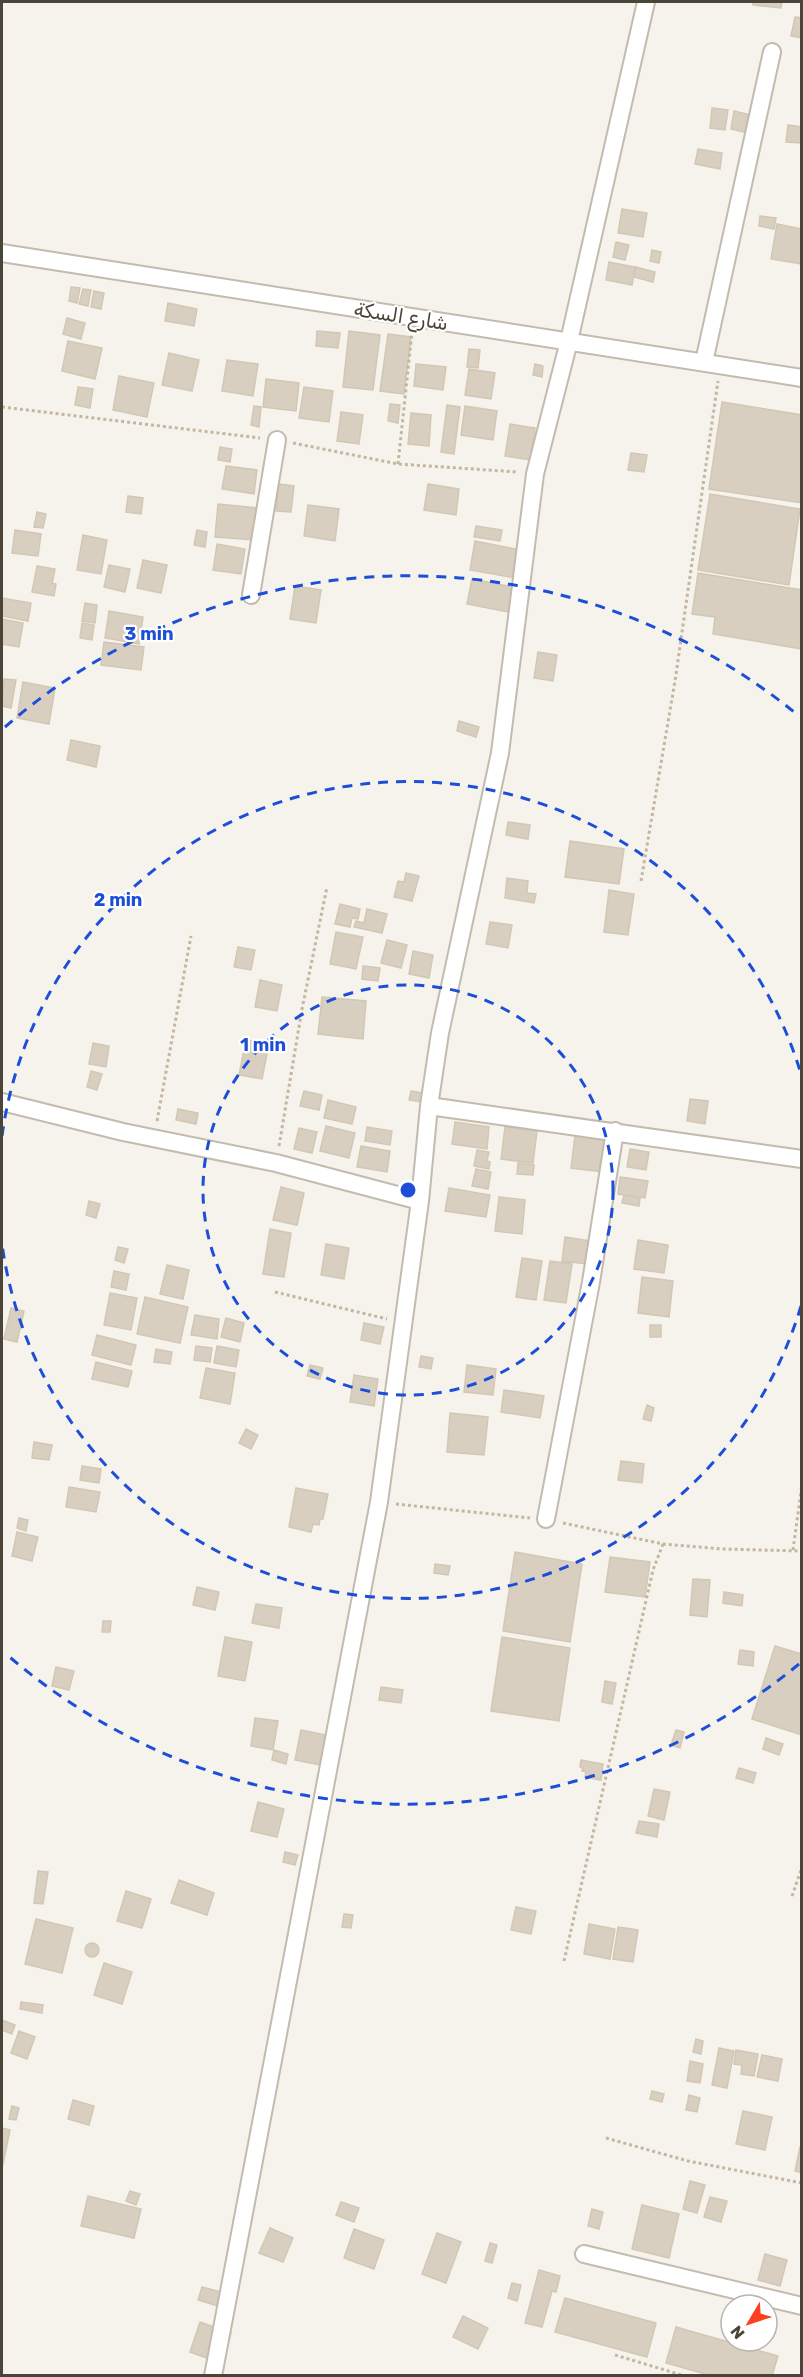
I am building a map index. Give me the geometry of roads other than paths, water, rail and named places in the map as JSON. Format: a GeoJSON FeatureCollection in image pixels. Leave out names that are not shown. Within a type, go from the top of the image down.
{"type":"FeatureCollection","features":[{"type":"Feature","properties":{"kind":"street"},"geometry":{"type":"LineString","coordinates":[[213,2376],[379,1502],[420,1201],[429,1106],[440,1033],[500,753],[535,474],[569,341],[646,2]]}},
{"type":"Feature","properties":{"kind":"street"},"geometry":{"type":"LineString","coordinates":[[712,363],[772,52]]}},
{"type":"Feature","properties":{"kind":"street","name":"شارع السكة"},"geometry":{"type":"LineString","coordinates":[[2,254],[801,378]]}},
{"type":"Feature","properties":{"kind":"street"},"geometry":{"type":"LineString","coordinates":[[251,596],[277,440]]}},
{"type":"Feature","properties":{"kind":"street"},"geometry":{"type":"LineString","coordinates":[[2,1102],[154,1138],[276,1163],[420,1201]]}},
{"type":"Feature","properties":{"kind":"street"},"geometry":{"type":"LineString","coordinates":[[429,1106],[801,1159]]}},
{"type":"Feature","properties":{"kind":"street"},"geometry":{"type":"LineString","coordinates":[[546,1519],[591,1282],[615,1131]]}},
{"type":"Feature","properties":{"kind":"street"},"geometry":{"type":"LineString","coordinates":[[584,2254],[801,2306]]}}]}
